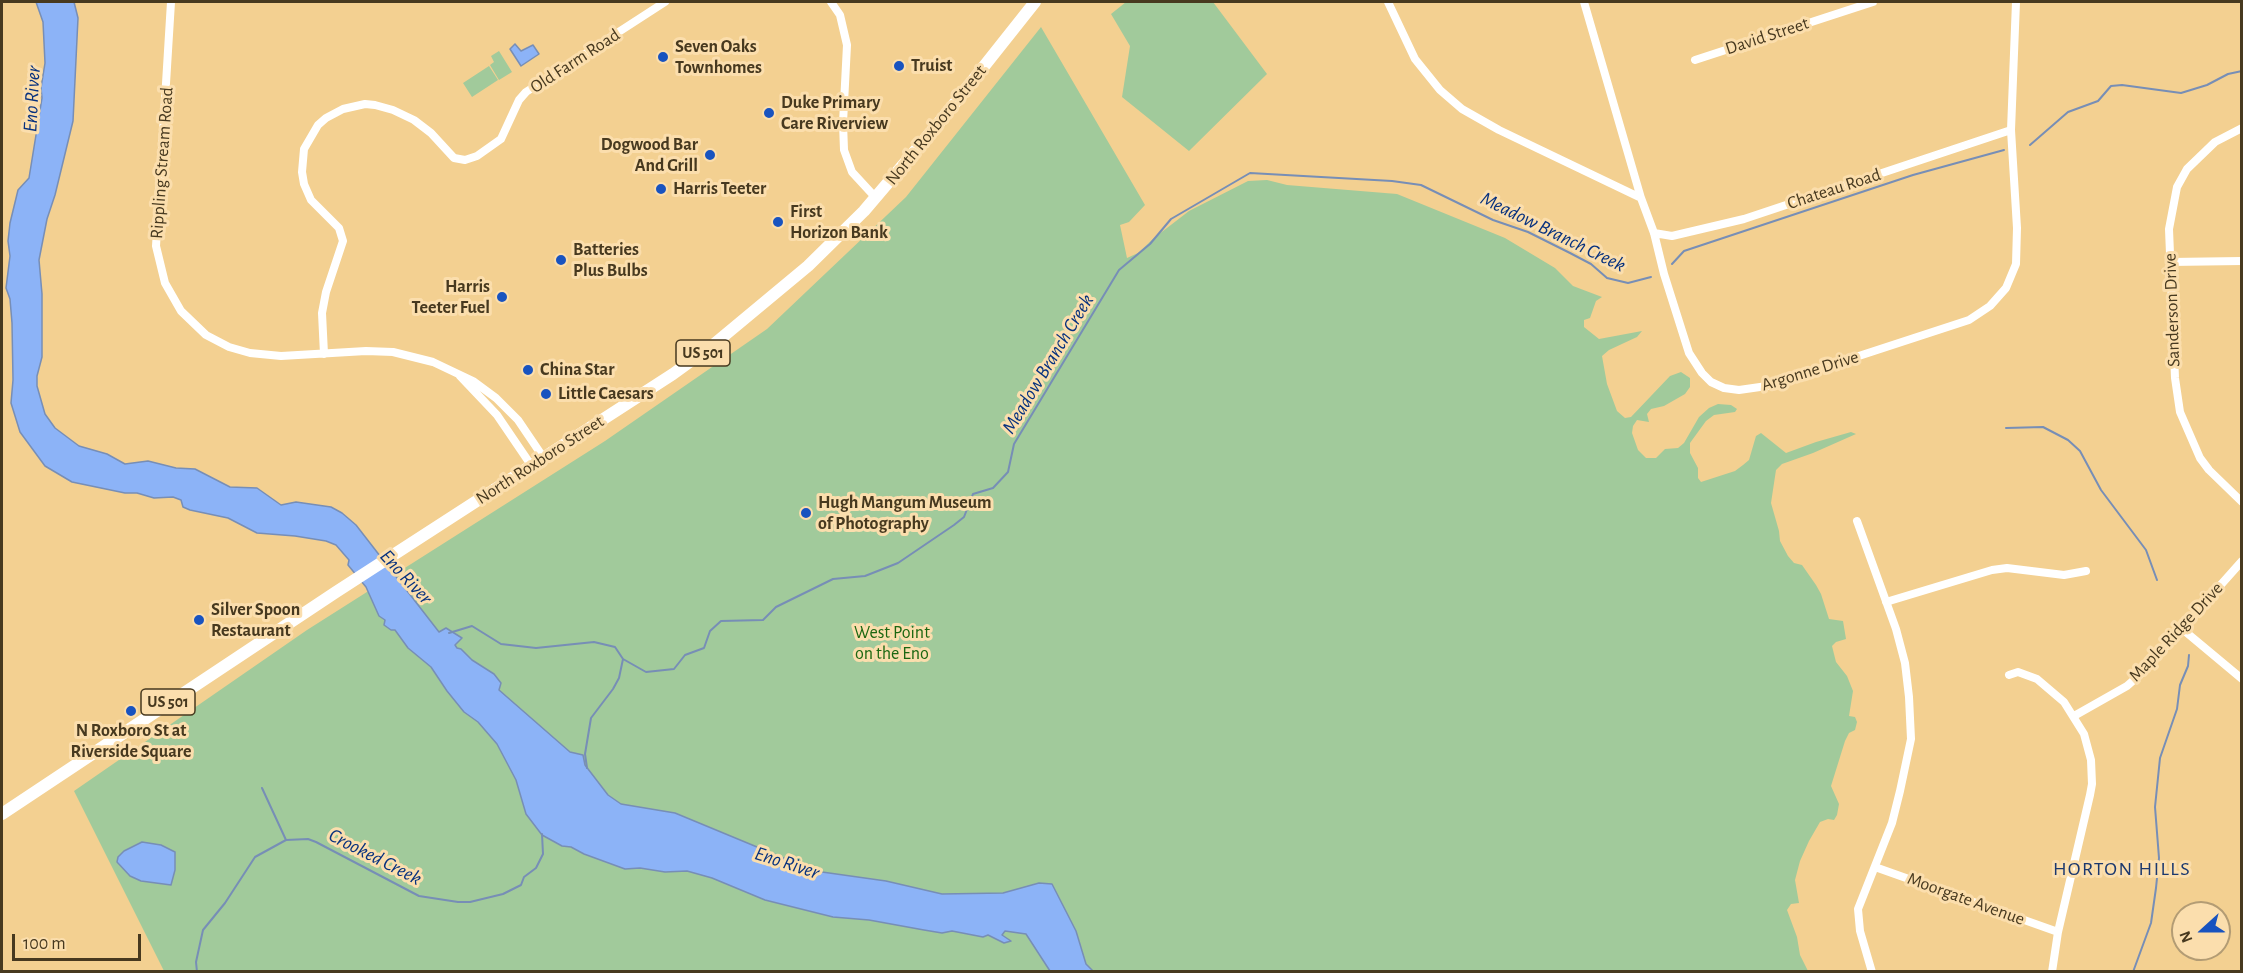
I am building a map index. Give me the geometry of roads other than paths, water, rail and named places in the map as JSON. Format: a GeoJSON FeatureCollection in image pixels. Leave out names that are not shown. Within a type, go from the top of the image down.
{"type":"FeatureCollection","features":[{"type":"Feature","properties":{"kind":"highway","name":"North Roxboro Street"},"geometry":{"type":"LineString","coordinates":[[2,814],[336,592],[673,374],[713,345],[808,266],[876,198],[956,103],[1035,2]]}},
{"type":"Feature","properties":{"kind":"street","name":"Rippling Stream Road"},"geometry":{"type":"LineString","coordinates":[[171,2],[156,230],[158,259],[169,293],[181,311],[197,328],[218,342],[238,351],[260,355],[393,352],[426,360],[483,387],[506,407],[543,457]]}},
{"type":"Feature","properties":{"kind":"street","name":"Old Farm Road"},"geometry":{"type":"LineString","coordinates":[[324,354],[322,324],[326,292],[343,241],[339,228],[311,200],[304,184],[302,172],[304,150],[318,125],[343,109],[365,104],[375,105],[414,120],[431,133],[454,158],[465,160],[477,156],[501,139],[519,100],[526,92],[665,2]]}},
{"type":"Feature","properties":{"kind":"street"},"geometry":{"type":"LineString","coordinates":[[835,2],[844,25],[847,45],[844,150],[852,172],[876,198]]}},
{"type":"Feature","properties":{"kind":"street"},"geometry":{"type":"LineString","coordinates":[[1388,2],[1415,59],[1450,100],[1474,117],[1499,130],[1641,198]]}},
{"type":"Feature","properties":{"kind":"street","name":"Argonne Drive"},"geometry":{"type":"LineString","coordinates":[[1584,2],[1689,353],[1702,374],[1717,385],[1731,389],[1767,386],[1969,320],[1990,306],[2006,288],[2016,264],[2017,228],[2011,130],[2016,2]]}},
{"type":"Feature","properties":{"kind":"street","name":"David Street"},"geometry":{"type":"LineString","coordinates":[[1695,60],[1861,3],[1873,2]]}},
{"type":"Feature","properties":{"kind":"street","name":"Sanderson Drive"},"geometry":{"type":"LineString","coordinates":[[2241,128],[2215,142],[2196,159],[2181,178],[2169,229],[2175,378],[2180,412],[2200,458],[2241,502]]}},
{"type":"Feature","properties":{"kind":"street","name":"Chateau Road"},"geometry":{"type":"LineString","coordinates":[[1654,233],[1671,236],[1744,219],[2011,130]]}},
{"type":"Feature","properties":{"kind":"street"},"geometry":{"type":"LineString","coordinates":[[2170,262],[2241,261]]}},
{"type":"Feature","properties":{"kind":"street","name":"Rippling Stream Road"},"geometry":{"type":"LineString","coordinates":[[459,375],[497,415],[531,465]]}},
{"type":"Feature","properties":{"kind":"street"},"geometry":{"type":"LineString","coordinates":[[1857,521],[1905,663],[1911,739],[1892,823],[1858,909],[1860,931],[1872,972]]}},
{"type":"Feature","properties":{"kind":"street","name":"Maple Ridge Drive"},"geometry":{"type":"LineString","coordinates":[[2074,717],[2127,686],[2241,561]]}},
{"type":"Feature","properties":{"kind":"street"},"geometry":{"type":"LineString","coordinates":[[1886,602],[1992,570],[2007,568],[2064,575],[2086,571]]}},
{"type":"Feature","properties":{"kind":"street"},"geometry":{"type":"LineString","coordinates":[[2181,628],[2241,679]]}},
{"type":"Feature","properties":{"kind":"street"},"geometry":{"type":"LineString","coordinates":[[2009,675],[2018,672],[2026,674],[2046,684],[2064,702],[2084,734],[2091,760],[2092,784],[2058,932],[2052,972]]}},
{"type":"Feature","properties":{"kind":"street","name":"Moorgate Avenue"},"geometry":{"type":"LineString","coordinates":[[1875,867],[2058,932]]}},
{"type":"Feature","properties":{"kind":"water","name":"Eno River"},"geometry":{"type":"Polygon","coordinates":[[[36,2],[74,2],[78,18],[73,121],[47,219],[39,260],[42,294],[42,357],[37,386],[45,414],[55,428],[79,446],[107,454],[125,464],[148,461],[176,468],[195,469],[230,487],[257,488],[281,505],[296,502],[331,507],[342,513],[356,525],[439,632],[446,628],[462,638],[455,645],[457,648],[494,674],[501,683],[499,690],[570,752],[583,755],[585,765],[608,795],[621,804],[675,813],[815,871],[886,881],[942,894],[1003,893],[1039,883],[1052,884],[1076,931],[1086,964],[1093,971],[1050,971],[1026,934],[1005,931],[1002,935],[1011,941],[1004,943],[988,935],[983,937],[952,931],[942,933],[869,920],[833,917],[765,900],[712,878],[687,871],[625,869],[571,847],[562,846],[542,835],[526,814],[516,780],[497,744],[478,722],[464,712],[431,667],[408,648],[395,630],[384,625],[385,620],[379,616],[366,587],[348,565],[349,560],[336,545],[295,536],[257,533],[228,518],[183,507],[181,500],[173,497],[154,498],[72,482],[45,466],[20,432],[11,403],[12,323],[10,299],[6,288],[10,256],[8,241],[10,223],[18,190],[29,178],[42,98],[41,88],[45,63],[43,22],[36,2]]]}},
{"type":"Feature","properties":{"kind":"water"},"geometry":{"type":"Polygon","coordinates":[[[515,44],[521,51],[533,45],[539,54],[521,66],[510,49],[515,44]]]}},
{"type":"Feature","properties":{"kind":"water"},"geometry":{"type":"Polygon","coordinates":[[[142,842],[161,845],[175,852],[175,870],[171,885],[141,881],[130,876],[117,862],[118,857],[124,851],[142,842]]]}},
{"type":"Feature","properties":{"kind":"waterway"},"geometry":{"type":"LineString","coordinates":[[2030,145],[2068,112],[2098,101],[2111,86],[2122,85],[2181,93],[2207,85],[2228,74],[2242,71]]}},
{"type":"Feature","properties":{"kind":"waterway","name":"Meadow Branch Creek"},"geometry":{"type":"LineString","coordinates":[[1672,264],[1684,251],[1913,175],[2004,150]]}},
{"type":"Feature","properties":{"kind":"waterway","name":"Meadow Branch Creek"},"geometry":{"type":"LineString","coordinates":[[449,633],[472,626],[501,644],[536,648],[594,642],[615,647],[623,659],[646,672],[674,669],[685,655],[704,648],[710,631],[721,621],[763,620],[776,607],[833,579],[865,576],[898,563],[964,517],[973,494],[993,488],[1008,472],[1014,444],[1119,270],[1150,244],[1171,219],[1250,173],[1392,181],[1421,185],[1493,220],[1528,232],[1591,264],[1607,278],[1628,283],[1651,277]]}},
{"type":"Feature","properties":{"kind":"waterway"},"geometry":{"type":"LineString","coordinates":[[2006,428],[2043,427],[2068,440],[2080,451],[2101,490],[2146,550],[2157,580]]}},
{"type":"Feature","properties":{"kind":"waterway"},"geometry":{"type":"LineString","coordinates":[[2133,972],[2151,923],[2156,888],[2159,858],[2155,807],[2160,758],[2177,709],[2180,685],[2188,666],[2189,655]]}},
{"type":"Feature","properties":{"kind":"waterway"},"geometry":{"type":"LineString","coordinates":[[587,768],[585,754],[591,718],[619,678],[623,659]]}},
{"type":"Feature","properties":{"kind":"waterway"},"geometry":{"type":"LineString","coordinates":[[262,788],[286,840]]}},
{"type":"Feature","properties":{"kind":"waterway","name":"Crooked Creek"},"geometry":{"type":"LineString","coordinates":[[197,972],[196,962],[203,930],[225,903],[255,857],[286,840],[308,839],[316,842],[419,896],[470,902],[503,894],[521,885],[524,877],[536,868],[543,854],[542,834]]}},
{"type":"Feature","properties":{"kind":"place","name":"Seven Oaks Townhomes"},"geometry":{"type":"Point","coordinates":[663,57]}},
{"type":"Feature","properties":{"kind":"place","name":"Truist"},"geometry":{"type":"Point","coordinates":[899,66]}},
{"type":"Feature","properties":{"kind":"place","name":"Duke Primary Care Riverview"},"geometry":{"type":"Point","coordinates":[769,113]}},
{"type":"Feature","properties":{"kind":"place","name":"Dogwood Bar And Grill"},"geometry":{"type":"Point","coordinates":[710,155]}},
{"type":"Feature","properties":{"kind":"place","name":"Harris Teeter"},"geometry":{"type":"Point","coordinates":[661,189]}},
{"type":"Feature","properties":{"kind":"place","name":"First Horizon Bank"},"geometry":{"type":"Point","coordinates":[778,222]}},
{"type":"Feature","properties":{"kind":"place","name":"Batteries Plus Bulbs"},"geometry":{"type":"Point","coordinates":[561,260]}},
{"type":"Feature","properties":{"kind":"place","name":"Harris Teeter Fuel"},"geometry":{"type":"Point","coordinates":[502,297]}},
{"type":"Feature","properties":{"kind":"place","name":"China Star"},"geometry":{"type":"Point","coordinates":[528,370]}},
{"type":"Feature","properties":{"kind":"place","name":"Little Caesars"},"geometry":{"type":"Point","coordinates":[546,394]}},
{"type":"Feature","properties":{"kind":"place","name":"Hugh Mangum Museum of Photography"},"geometry":{"type":"Point","coordinates":[806,513]}},
{"type":"Feature","properties":{"kind":"place","name":"Silver Spoon Restaurant"},"geometry":{"type":"Point","coordinates":[199,620]}},
{"type":"Feature","properties":{"kind":"place","name":"N Roxboro St at Riverside Square"},"geometry":{"type":"Point","coordinates":[131,711]}},
{"type":"Feature","properties":{"kind":"district","name":"HORTON HILLS"},"geometry":{"type":"Point","coordinates":[2122,869]}},
{"type":"Feature","properties":{"kind":"park label","name":"West Point on the Eno"},"geometry":{"type":"Point","coordinates":[892,643]}}]}
